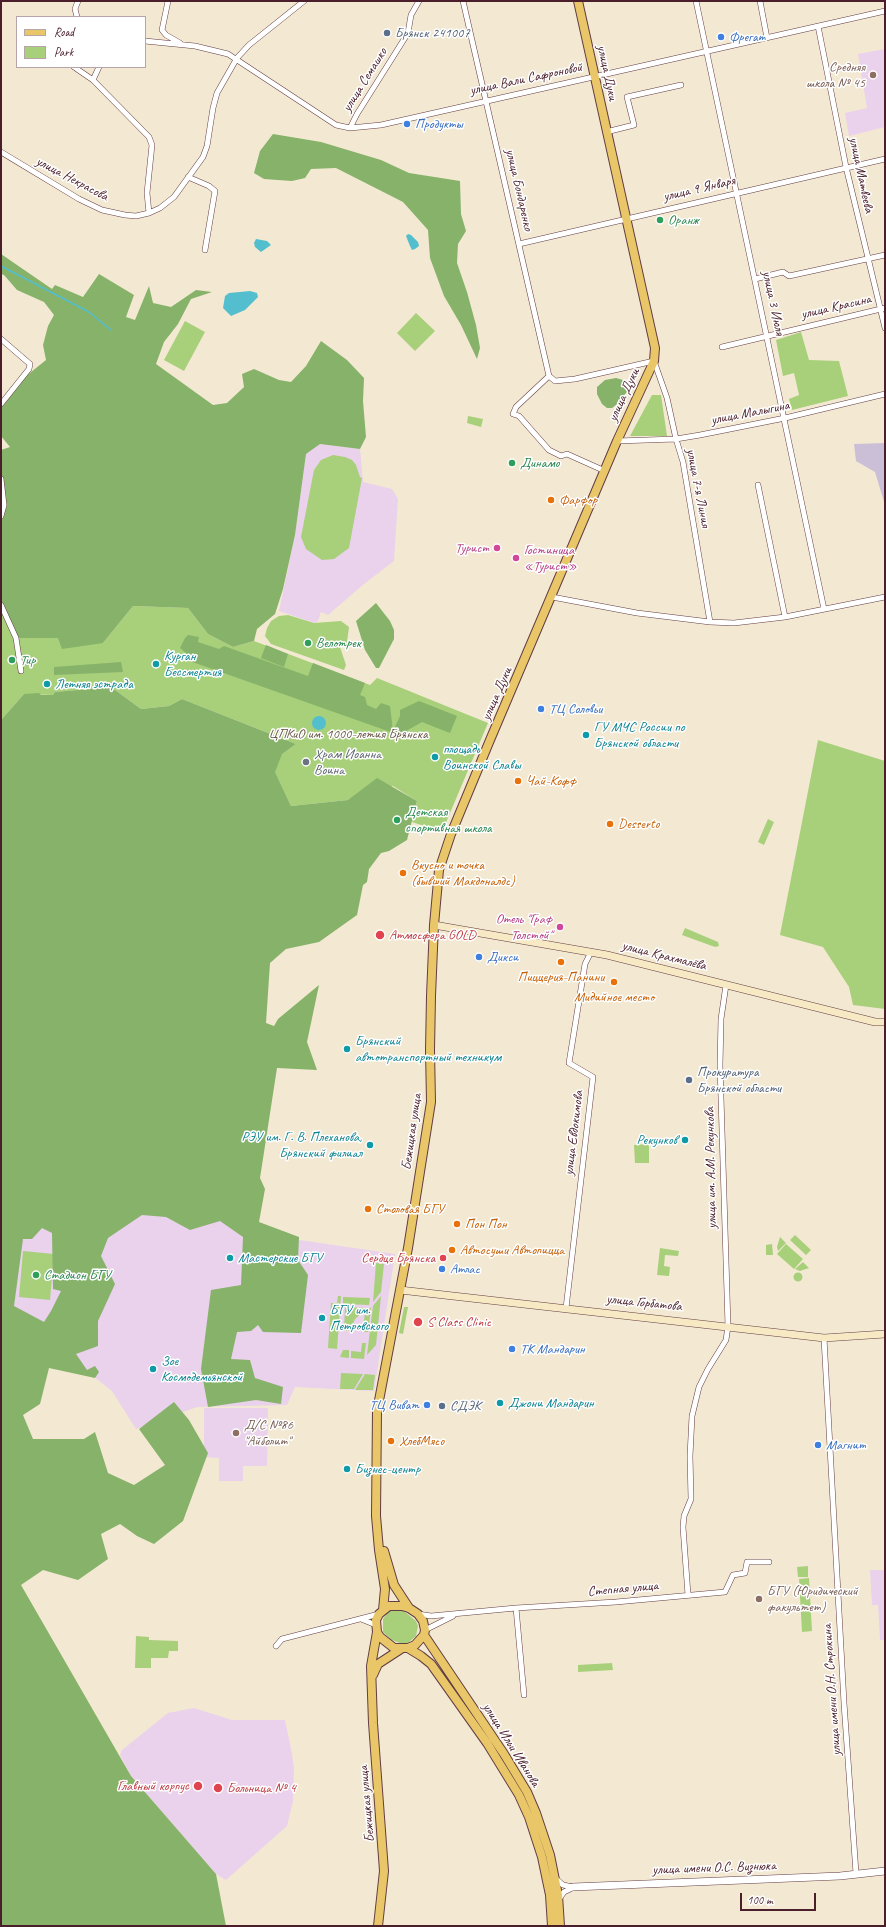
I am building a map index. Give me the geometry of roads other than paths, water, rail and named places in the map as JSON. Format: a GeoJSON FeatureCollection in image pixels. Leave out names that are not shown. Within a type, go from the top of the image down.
{"type":"FeatureCollection","features":[{"type":"Feature","properties":{"kind":"main road","name":"улица Дуки"},"geometry":{"type":"LineString","coordinates":[[474,780],[617,441],[654,361],[655,348],[578,1]]}},
{"type":"Feature","properties":{"kind":"main road","name":"Бежицкая улица"},"geometry":{"type":"LineString","coordinates":[[377,1467],[377,1411],[400,1290],[431,1102],[430,1050],[434,925],[439,870],[451,834],[474,780]]}},
{"type":"Feature","properties":{"kind":"main road","name":"улица Крахмалёва"},"geometry":{"type":"LineString","coordinates":[[434,925],[591,952],[875,1022],[885,1022]]}},
{"type":"Feature","properties":{"kind":"main road","name":"улица Горбатова"},"geometry":{"type":"LineString","coordinates":[[400,1290],[824,1338],[885,1334]]}},
{"type":"Feature","properties":{"kind":"main road"},"geometry":{"type":"LineString","coordinates":[[377,1467],[383,1550],[394,1585],[409,1608]]}},
{"type":"Feature","properties":{"kind":"main road"},"geometry":{"type":"LineString","coordinates":[[377,1467],[376,1516],[384,1589],[381,1612],[376,1628],[384,1642],[394,1648],[404,1649]]}},
{"type":"Feature","properties":{"kind":"main road"},"geometry":{"type":"LineString","coordinates":[[372,1680],[378,1664],[404,1649],[415,1645],[424,1632],[422,1621],[418,1614],[409,1608],[396,1605],[389,1606],[381,1612]]}},
{"type":"Feature","properties":{"kind":"main road","name":"Бежицкая улица"},"geometry":{"type":"LineString","coordinates":[[376,1628],[371,1666],[373,1723],[384,1865],[378,1926]]}},
{"type":"Feature","properties":{"kind":"main road","name":"улица Ильи Иванова"},"geometry":{"type":"LineString","coordinates":[[424,1632],[504,1754],[527,1792],[544,1835],[555,1878],[560,1926]]}},
{"type":"Feature","properties":{"kind":"main road","name":"улица Ильи Иванова"},"geometry":{"type":"LineString","coordinates":[[404,1649],[421,1656],[431,1664],[487,1743],[519,1794],[529,1817],[542,1857],[550,1895],[552,1926]]}},
{"type":"Feature","properties":{"kind":"street"},"geometry":{"type":"LineString","coordinates":[[77,16],[75,9],[78,1]]}},
{"type":"Feature","properties":{"kind":"street"},"geometry":{"type":"LineString","coordinates":[[168,1],[162,30],[164,34],[182,44]]}},
{"type":"Feature","properties":{"kind":"street","name":"улица Семашко"},"geometry":{"type":"LineString","coordinates":[[350,128],[356,114],[408,33],[412,15],[419,1]]}},
{"type":"Feature","properties":{"kind":"street","name":"улица Бондаренко"},"geometry":{"type":"LineString","coordinates":[[462,1],[549,376]]}},
{"type":"Feature","properties":{"kind":"street","name":"улица 3 Июля"},"geometry":{"type":"LineString","coordinates":[[696,1],[708,51],[736,193],[785,418],[824,609]]}},
{"type":"Feature","properties":{"kind":"street"},"geometry":{"type":"LineString","coordinates":[[760,1],[767,38]]}},
{"type":"Feature","properties":{"kind":"street","name":"улица Некрасова"},"geometry":{"type":"LineString","coordinates":[[1,152],[79,199],[102,210],[136,216],[149,213],[170,201],[202,157],[207,146],[212,108],[217,93],[237,58],[249,45],[300,2]]}},
{"type":"Feature","properties":{"kind":"street","name":"улица Вали Сафроновой"},"geometry":{"type":"LineString","coordinates":[[182,44],[228,54],[237,58],[317,113],[339,126],[350,128],[381,125],[486,100],[595,77],[885,11]]}},
{"type":"Feature","properties":{"kind":"street","name":"улица Матвеева"},"geometry":{"type":"LineString","coordinates":[[818,26],[846,167],[867,259],[883,309],[885,328]]}},
{"type":"Feature","properties":{"kind":"street"},"geometry":{"type":"LineString","coordinates":[[146,41],[182,44]]}},
{"type":"Feature","properties":{"kind":"street"},"geometry":{"type":"LineString","coordinates":[[75,68],[92,80],[149,137],[152,145],[147,192],[149,213]]}},
{"type":"Feature","properties":{"kind":"street"},"geometry":{"type":"LineString","coordinates":[[92,80],[98,68]]}},
{"type":"Feature","properties":{"kind":"street"},"geometry":{"type":"LineString","coordinates":[[606,132],[634,125],[627,97],[681,85]]}},
{"type":"Feature","properties":{"kind":"street","name":"улица 9 Января"},"geometry":{"type":"LineString","coordinates":[[519,244],[885,158]]}},
{"type":"Feature","properties":{"kind":"street"},"geometry":{"type":"LineString","coordinates":[[188,177],[209,186],[215,191],[205,250]]}},
{"type":"Feature","properties":{"kind":"street"},"geometry":{"type":"LineString","coordinates":[[755,279],[783,272],[789,276],[885,255]]}},
{"type":"Feature","properties":{"kind":"street","name":"улица Красина"},"geometry":{"type":"LineString","coordinates":[[722,347],[883,309]]}},
{"type":"Feature","properties":{"kind":"street"},"geometry":{"type":"LineString","coordinates":[[1,339],[30,364],[29,369],[1,404]]}},
{"type":"Feature","properties":{"kind":"street"},"geometry":{"type":"LineString","coordinates":[[605,471],[567,454],[561,456],[549,450],[519,416],[513,414],[516,407],[549,376],[555,381],[575,379],[654,361]]}},
{"type":"Feature","properties":{"kind":"street","name":"улица 7-я Линия"},"geometry":{"type":"LineString","coordinates":[[654,361],[667,398],[676,439],[683,462],[710,622]]}},
{"type":"Feature","properties":{"kind":"street","name":"улица Малыгина"},"geometry":{"type":"LineString","coordinates":[[617,441],[676,439],[785,418],[885,394]]}},
{"type":"Feature","properties":{"kind":"street"},"geometry":{"type":"LineString","coordinates":[[1,479],[4,505],[1,516]]}},
{"type":"Feature","properties":{"kind":"street"},"geometry":{"type":"LineString","coordinates":[[758,485],[785,617]]}},
{"type":"Feature","properties":{"kind":"street"},"geometry":{"type":"LineString","coordinates":[[552,596],[637,613],[710,622],[740,623],[785,617],[885,597]]}},
{"type":"Feature","properties":{"kind":"street"},"geometry":{"type":"LineString","coordinates":[[1,605],[16,638],[21,671]]}},
{"type":"Feature","properties":{"kind":"street","name":"улица Евдокимова"},"geometry":{"type":"LineString","coordinates":[[566,1308],[593,1077],[569,1063],[586,964],[591,952]]}},
{"type":"Feature","properties":{"kind":"street","name":"улица им. А.М. Рекункова"},"geometry":{"type":"LineString","coordinates":[[688,1595],[683,1527],[684,1516],[691,1499],[690,1456],[692,1416],[699,1387],[708,1368],[726,1340],[728,1326],[720,1065],[721,1020],[726,985]]}},
{"type":"Feature","properties":{"kind":"street","name":"улица имени О.Н. Строкина"},"geometry":{"type":"LineString","coordinates":[[824,1338],[844,1703],[856,1873]]}},
{"type":"Feature","properties":{"kind":"street","name":"Степная улица"},"geometry":{"type":"LineString","coordinates":[[418,1614],[432,1616],[516,1608],[606,1603],[725,1592],[733,1575],[745,1573],[747,1562],[769,1562]]}},
{"type":"Feature","properties":{"kind":"street"},"geometry":{"type":"LineString","coordinates":[[516,1608],[524,1695]]}},
{"type":"Feature","properties":{"kind":"street"},"geometry":{"type":"LineString","coordinates":[[276,1646],[282,1639],[360,1619],[381,1612]]}},
{"type":"Feature","properties":{"kind":"street"},"geometry":{"type":"LineString","coordinates":[[424,1632],[459,1614]]}},
{"type":"Feature","properties":{"kind":"street"},"geometry":{"type":"LineString","coordinates":[[360,1619],[376,1628]]}},
{"type":"Feature","properties":{"kind":"street","name":"улица имени О.С. Визнюка"},"geometry":{"type":"LineString","coordinates":[[572,1887],[832,1876],[885,1871]]}},
{"type":"Feature","properties":{"kind":"street"},"geometry":{"type":"LineString","coordinates":[[555,1878],[563,1885],[572,1887]]}},
{"type":"Feature","properties":{"kind":"street"},"geometry":{"type":"LineString","coordinates":[[558,1900],[564,1892],[572,1887]]}},
{"type":"Feature","properties":{"kind":"water"},"geometry":{"type":"Polygon","coordinates":[[[408,234],[418,242],[419,246],[415,249],[412,250],[410,246],[406,236],[408,234]]]}},
{"type":"Feature","properties":{"kind":"water"},"geometry":{"type":"Polygon","coordinates":[[[256,239],[267,241],[271,245],[261,252],[255,247],[254,243],[256,239]]]}},
{"type":"Feature","properties":{"kind":"water"},"geometry":{"type":"Polygon","coordinates":[[[250,291],[257,293],[258,297],[245,310],[231,316],[223,308],[225,296],[229,293],[250,291]]]}},
{"type":"Feature","properties":{"kind":"water"},"geometry":{"type":"Polygon","coordinates":[[[316,716],[322,716],[326,720],[326,726],[322,730],[316,730],[312,726],[312,720],[316,716]]]}},
{"type":"Feature","properties":{"kind":"waterway"},"geometry":{"type":"LineString","coordinates":[[1,266],[89,312],[111,330]]}},
{"type":"Feature","properties":{"kind":"place","name":"Брянск 241007"},"geometry":{"type":"Point","coordinates":[387,33]}},
{"type":"Feature","properties":{"kind":"place","name":"Фрегат"},"geometry":{"type":"Point","coordinates":[721,37]}},
{"type":"Feature","properties":{"kind":"place","name":"Средняя школа № 45"},"geometry":{"type":"Point","coordinates":[873,75]}},
{"type":"Feature","properties":{"kind":"place","name":"Продукты"},"geometry":{"type":"Point","coordinates":[407,124]}},
{"type":"Feature","properties":{"kind":"place","name":"Оранж"},"geometry":{"type":"Point","coordinates":[660,220]}},
{"type":"Feature","properties":{"kind":"place","name":"Динамо"},"geometry":{"type":"Point","coordinates":[512,463]}},
{"type":"Feature","properties":{"kind":"place","name":"Фарфор"},"geometry":{"type":"Point","coordinates":[551,500]}},
{"type":"Feature","properties":{"kind":"place","name":"Турист"},"geometry":{"type":"Point","coordinates":[497,548]}},
{"type":"Feature","properties":{"kind":"place","name":"Гостиница «Турист»"},"geometry":{"type":"Point","coordinates":[516,558]}},
{"type":"Feature","properties":{"kind":"place","name":"Велотрек"},"geometry":{"type":"Point","coordinates":[308,643]}},
{"type":"Feature","properties":{"kind":"place","name":"Тир"},"geometry":{"type":"Point","coordinates":[12,660]}},
{"type":"Feature","properties":{"kind":"place","name":"Курган Бессмертия"},"geometry":{"type":"Point","coordinates":[156,664]}},
{"type":"Feature","properties":{"kind":"place","name":"Летняя эстрада"},"geometry":{"type":"Point","coordinates":[47,684]}},
{"type":"Feature","properties":{"kind":"place","name":"ТЦ Соловьи"},"geometry":{"type":"Point","coordinates":[541,709]}},
{"type":"Feature","properties":{"kind":"place","name":"ГУ МЧС России по Брянской области"},"geometry":{"type":"Point","coordinates":[586,735]}},
{"type":"Feature","properties":{"kind":"place","name":"площадь Воинской Славы"},"geometry":{"type":"Point","coordinates":[435,757]}},
{"type":"Feature","properties":{"kind":"place","name":"Храм Иоанна Воина"},"geometry":{"type":"Point","coordinates":[306,762]}},
{"type":"Feature","properties":{"kind":"place","name":"Чай-Кофф"},"geometry":{"type":"Point","coordinates":[518,781]}},
{"type":"Feature","properties":{"kind":"place","name":"Детская спортивная школа"},"geometry":{"type":"Point","coordinates":[397,820]}},
{"type":"Feature","properties":{"kind":"place","name":"Desserto"},"geometry":{"type":"Point","coordinates":[610,824]}},
{"type":"Feature","properties":{"kind":"place","name":"Вкусно и точка (бывший Макдоналдс)"},"geometry":{"type":"Point","coordinates":[403,873]}},
{"type":"Feature","properties":{"kind":"place","name":"Отель \"Граф Толстой\""},"geometry":{"type":"Point","coordinates":[560,927]}},
{"type":"Feature","properties":{"kind":"place","name":"Атмосфера GOLD"},"geometry":{"type":"Point","coordinates":[380,935]}},
{"type":"Feature","properties":{"kind":"place","name":"Дикси"},"geometry":{"type":"Point","coordinates":[479,957]}},
{"type":"Feature","properties":{"kind":"place","name":"Пиццерия-Панини"},"geometry":{"type":"Point","coordinates":[561,962]}},
{"type":"Feature","properties":{"kind":"place","name":"Мидийное место"},"geometry":{"type":"Point","coordinates":[614,982]}},
{"type":"Feature","properties":{"kind":"place","name":"Брянский автотранспортный техникум"},"geometry":{"type":"Point","coordinates":[347,1049]}},
{"type":"Feature","properties":{"kind":"place","name":"Прокуратура Брянской области"},"geometry":{"type":"Point","coordinates":[689,1080]}},
{"type":"Feature","properties":{"kind":"place","name":"Рекунков"},"geometry":{"type":"Point","coordinates":[685,1140]}},
{"type":"Feature","properties":{"kind":"place","name":"РЭУ им. Г. В. Плеханова, Брянский филиал"},"geometry":{"type":"Point","coordinates":[370,1145]}},
{"type":"Feature","properties":{"kind":"place","name":"Столовая БГУ"},"geometry":{"type":"Point","coordinates":[368,1209]}},
{"type":"Feature","properties":{"kind":"place","name":"Пон Пон"},"geometry":{"type":"Point","coordinates":[457,1224]}},
{"type":"Feature","properties":{"kind":"place","name":"Автосуши Автопицца"},"geometry":{"type":"Point","coordinates":[452,1250]}},
{"type":"Feature","properties":{"kind":"place","name":"Мастерские БГУ"},"geometry":{"type":"Point","coordinates":[230,1258]}},
{"type":"Feature","properties":{"kind":"place","name":"Сердце Брянска"},"geometry":{"type":"Point","coordinates":[443,1258]}},
{"type":"Feature","properties":{"kind":"place","name":"Атлас"},"geometry":{"type":"Point","coordinates":[442,1269]}},
{"type":"Feature","properties":{"kind":"place","name":"Стадион БГУ"},"geometry":{"type":"Point","coordinates":[36,1275]}},
{"type":"Feature","properties":{"kind":"place","name":"БГУ им. Петровского"},"geometry":{"type":"Point","coordinates":[322,1318]}},
{"type":"Feature","properties":{"kind":"place","name":"S Class Clinic"},"geometry":{"type":"Point","coordinates":[418,1322]}},
{"type":"Feature","properties":{"kind":"place","name":"ТК Мандарин"},"geometry":{"type":"Point","coordinates":[512,1349]}},
{"type":"Feature","properties":{"kind":"place","name":"Зое Космодемьянской"},"geometry":{"type":"Point","coordinates":[153,1369]}},
{"type":"Feature","properties":{"kind":"place","name":"Джони Мандарин"},"geometry":{"type":"Point","coordinates":[500,1403]}},
{"type":"Feature","properties":{"kind":"place","name":"ТЦ Виват"},"geometry":{"type":"Point","coordinates":[427,1405]}},
{"type":"Feature","properties":{"kind":"place","name":"СДЭК"},"geometry":{"type":"Point","coordinates":[442,1406]}},
{"type":"Feature","properties":{"kind":"place","name":"Д/С №86 \"Айболит\""},"geometry":{"type":"Point","coordinates":[236,1433]}},
{"type":"Feature","properties":{"kind":"place","name":"ХлебМясо"},"geometry":{"type":"Point","coordinates":[391,1441]}},
{"type":"Feature","properties":{"kind":"place","name":"Магнит"},"geometry":{"type":"Point","coordinates":[818,1445]}},
{"type":"Feature","properties":{"kind":"place","name":"Бизнес-центр"},"geometry":{"type":"Point","coordinates":[347,1469]}},
{"type":"Feature","properties":{"kind":"place","name":"БГУ (Юридический факультет)"},"geometry":{"type":"Point","coordinates":[759,1599]}},
{"type":"Feature","properties":{"kind":"place","name":"Главный корпус"},"geometry":{"type":"Point","coordinates":[198,1786]}},
{"type":"Feature","properties":{"kind":"place","name":"Больница № 4"},"geometry":{"type":"Point","coordinates":[218,1788]}},
{"type":"Feature","properties":{"kind":"park label","name":"ЦПКиО им. 1000-летия Брянска"},"geometry":{"type":"Point","coordinates":[348,734]}}]}
